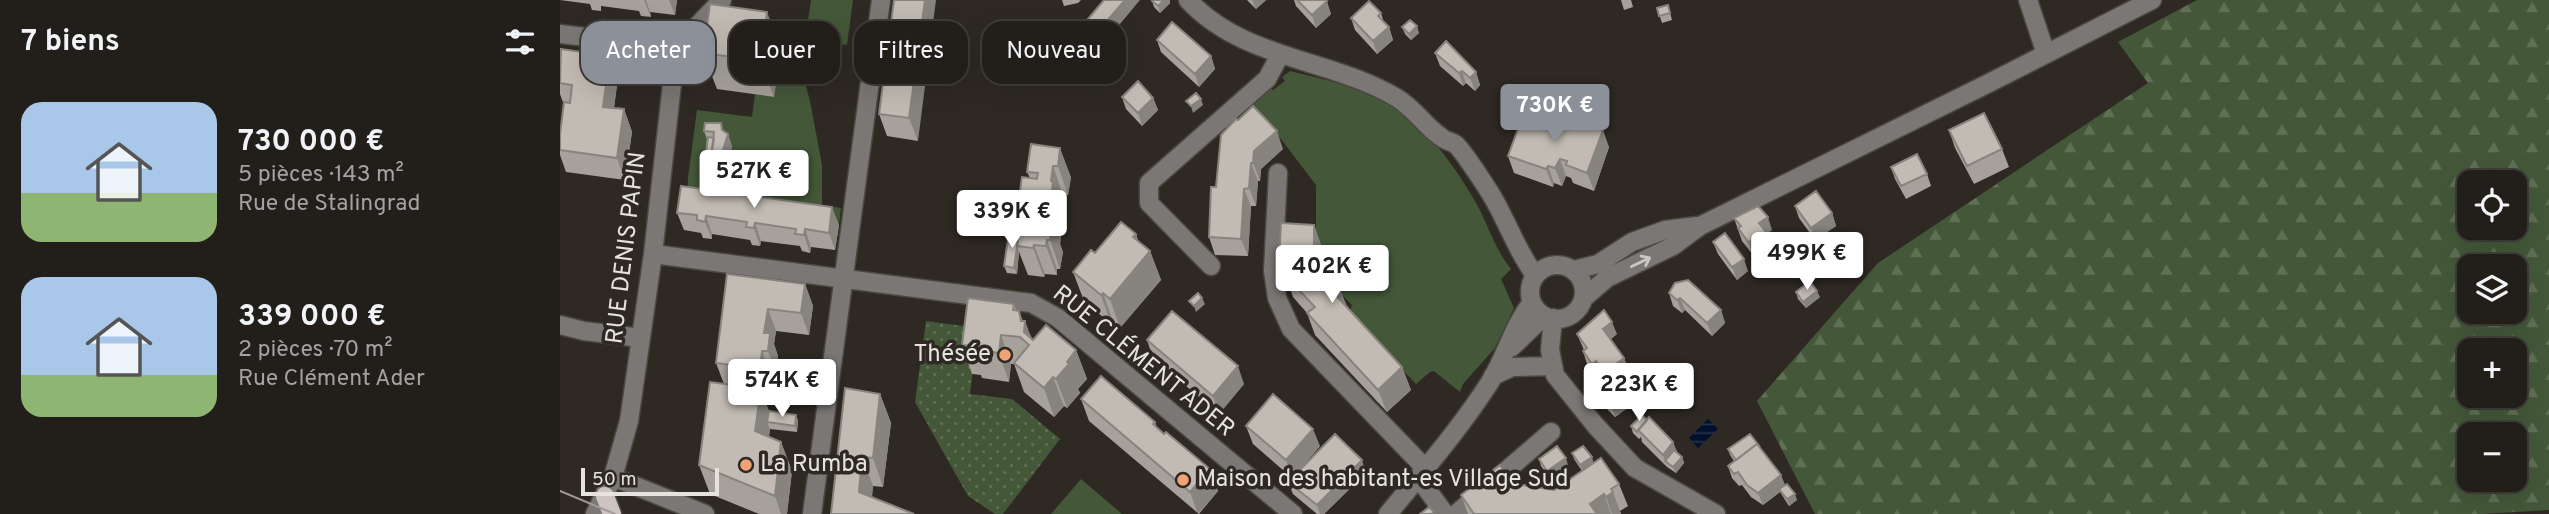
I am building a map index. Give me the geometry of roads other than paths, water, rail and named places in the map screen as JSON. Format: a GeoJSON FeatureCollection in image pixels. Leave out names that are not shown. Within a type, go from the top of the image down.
{"type":"FeatureCollection","features":[{"type":"Feature","properties":{"kind":"main road"},"geometry":{"type":"LineString","coordinates":[[605,496],[612,514]]}},
{"type":"Feature","properties":{"kind":"street"},"geometry":{"type":"LineString","coordinates":[[702,21],[722,0]]}},
{"type":"Feature","properties":{"kind":"street"},"geometry":{"type":"LineString","coordinates":[[812,514],[881,0]]}},
{"type":"Feature","properties":{"kind":"street"},"geometry":{"type":"LineString","coordinates":[[1188,0],[1212,21],[1257,47],[1366,83],[1399,99],[1441,138],[1455,144],[1496,203],[1525,262],[1535,275]]}},
{"type":"Feature","properties":{"kind":"street"},"geometry":{"type":"LineString","coordinates":[[2028,0],[2046,54]]}},
{"type":"Feature","properties":{"kind":"street"},"geometry":{"type":"LineString","coordinates":[[1388,514],[1422,473],[1493,376],[1505,355],[1518,320],[1543,312],[1561,319],[1576,312],[1584,298],[1607,278],[1673,246],[1700,226],[2152,0]]}},
{"type":"Feature","properties":{"kind":"street"},"geometry":{"type":"LineString","coordinates":[[560,34],[581,37]]}},
{"type":"Feature","properties":{"kind":"street"},"geometry":{"type":"LineString","coordinates":[[1212,266],[1149,203],[1149,183],[1267,79],[1280,55]]}},
{"type":"Feature","properties":{"kind":"street","name":"RUE DENIS PAPIN"},"geometry":{"type":"LineString","coordinates":[[595,514],[613,477],[629,421],[653,254],[672,84]]}},
{"type":"Feature","properties":{"kind":"street"},"geometry":{"type":"LineString","coordinates":[[1278,173],[1273,271],[1278,298],[1291,330],[1422,473],[1445,514]]}},
{"type":"Feature","properties":{"kind":"street"},"geometry":{"type":"LineString","coordinates":[[1574,270],[1598,264],[1632,242],[1665,230],[1700,226]]}},
{"type":"Feature","properties":{"kind":"street","name":"RUE CLÉMENT ADER"},"geometry":{"type":"LineString","coordinates":[[653,254],[1031,303],[1042,307],[1293,514]]}},
{"type":"Feature","properties":{"kind":"street"},"geometry":{"type":"LineString","coordinates":[[1584,298],[1583,282],[1574,270],[1561,264],[1547,266],[1535,275],[1531,284],[1543,312],[1555,375],[1595,425],[1635,468],[1716,514]]}},
{"type":"Feature","properties":{"kind":"street"},"geometry":{"type":"LineString","coordinates":[[560,325],[584,331],[641,338]]}},
{"type":"Feature","properties":{"kind":"street"},"geometry":{"type":"LineString","coordinates":[[1493,376],[1512,367],[1552,366]]}},
{"type":"Feature","properties":{"kind":"street"},"geometry":{"type":"LineString","coordinates":[[1456,514],[1551,432]]}},
{"type":"Feature","properties":{"kind":"street"},"geometry":{"type":"LineString","coordinates":[[1504,472],[1520,489]]}},
{"type":"Feature","properties":{"kind":"street"},"geometry":{"type":"LineString","coordinates":[[613,477],[705,514]]}},
{"type":"Feature","properties":{"kind":"water"},"geometry":{"type":"Polygon","coordinates":[[[1708,419],[1718,429],[1698,448],[1689,438],[1708,419]]]}},
{"type":"Feature","properties":{"kind":"tram line"},"geometry":{"type":"LineString","coordinates":[[560,491],[615,514]]}},
{"type":"Feature","properties":{"kind":"place","name":"Thésée"},"geometry":{"type":"Point","coordinates":[1005,355]}},
{"type":"Feature","properties":{"kind":"place","name":"La Rumba"},"geometry":{"type":"Point","coordinates":[746,465]}},
{"type":"Feature","properties":{"kind":"place","name":"Maison des habitant-es Village Sud"},"geometry":{"type":"Point","coordinates":[1183,480]}}]}
